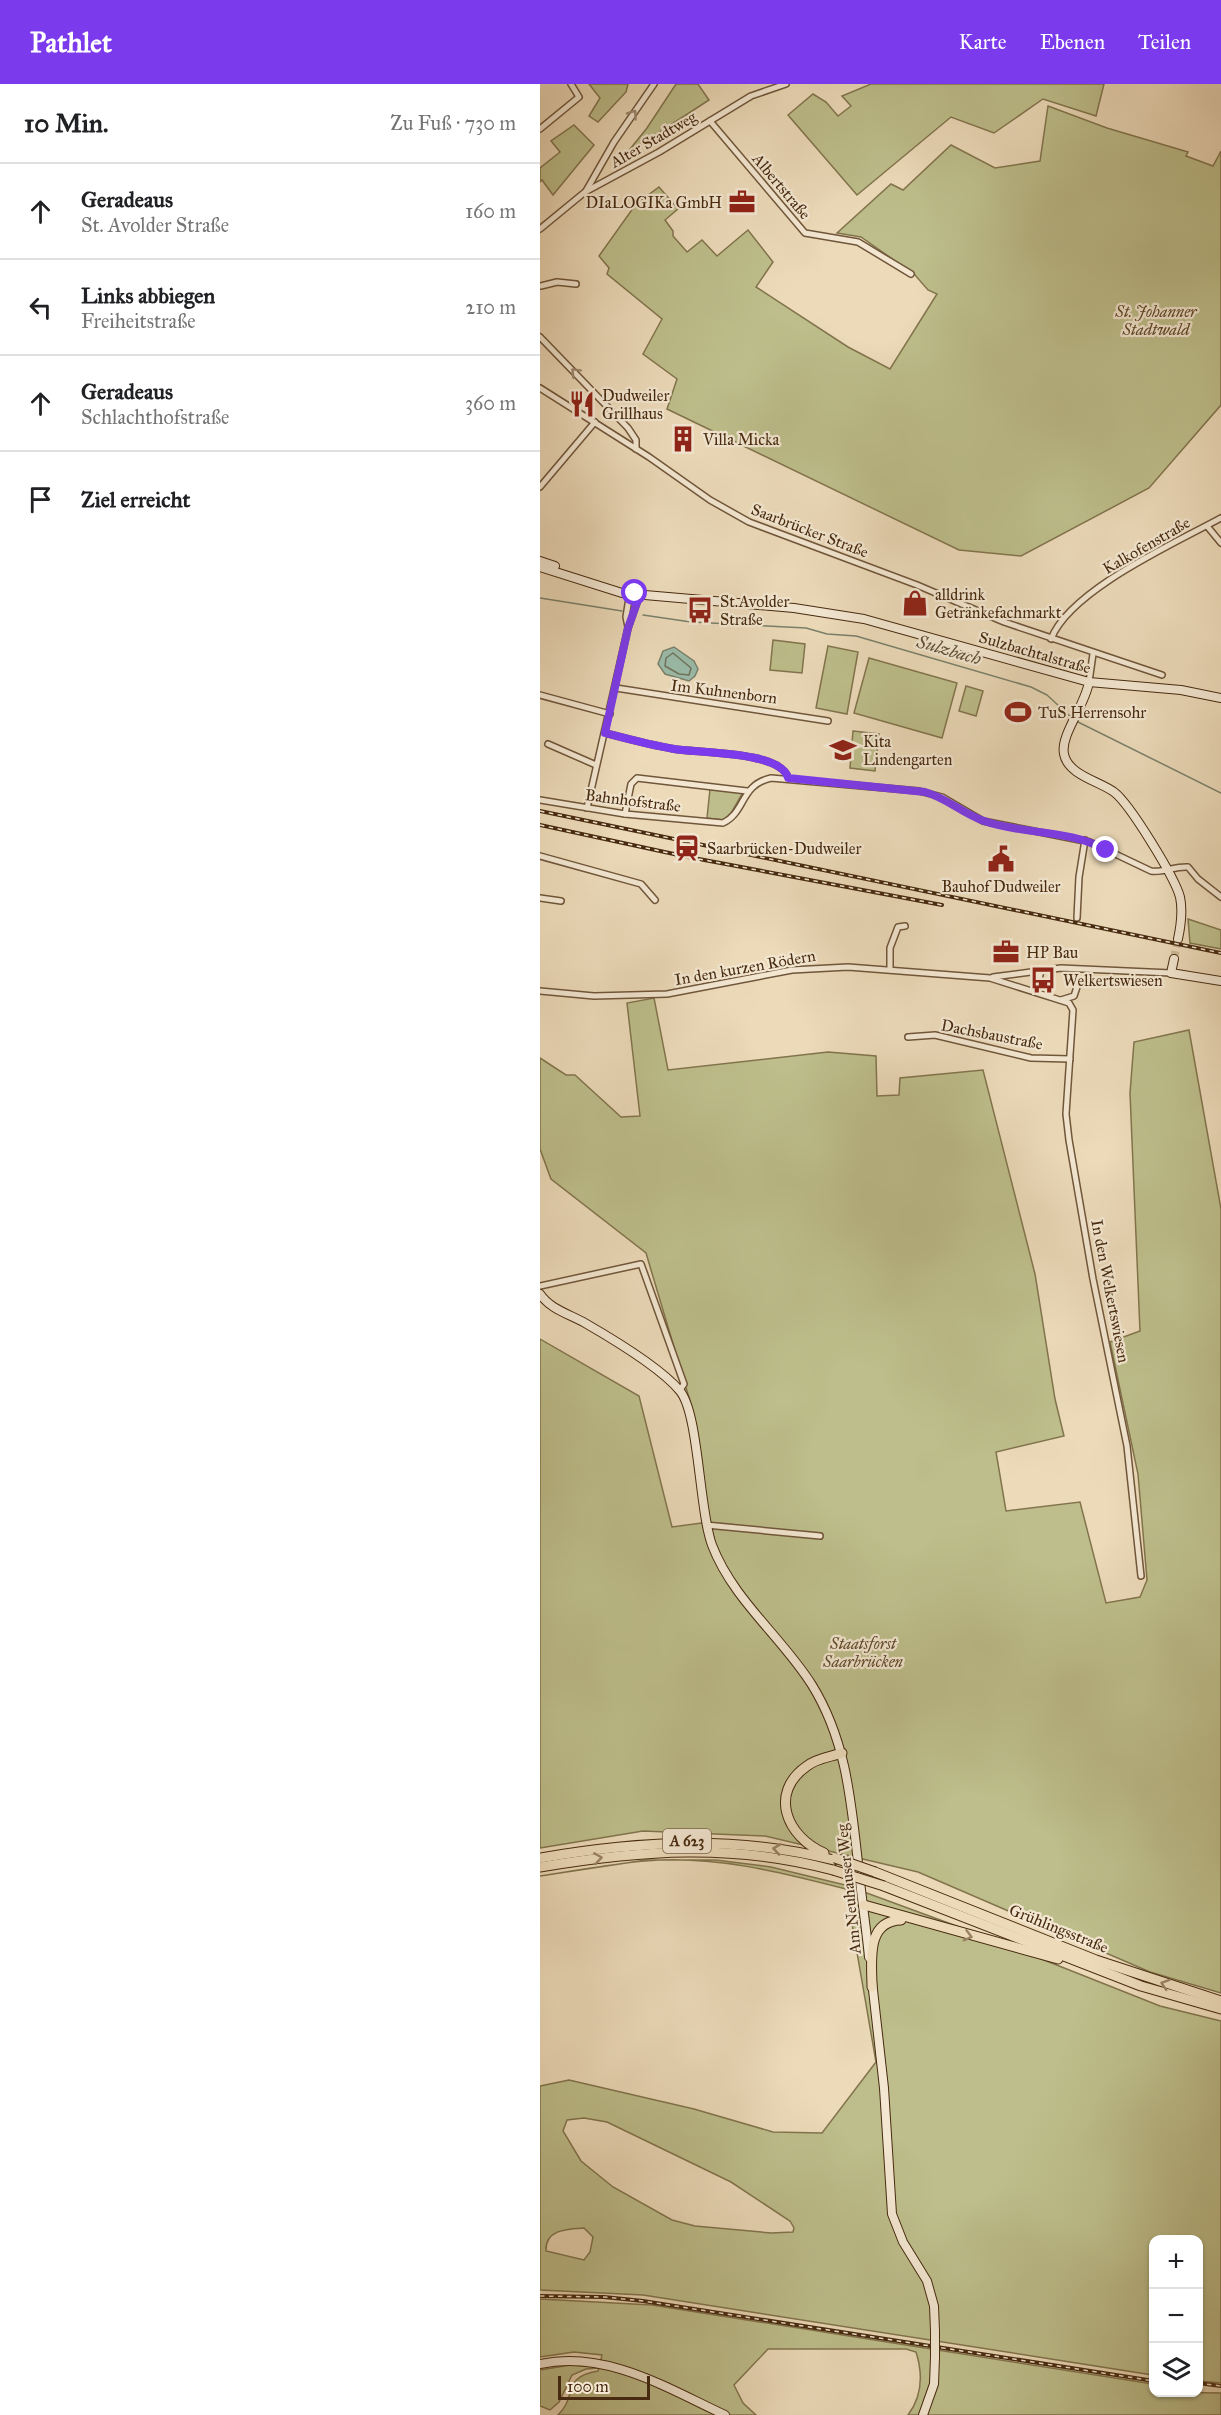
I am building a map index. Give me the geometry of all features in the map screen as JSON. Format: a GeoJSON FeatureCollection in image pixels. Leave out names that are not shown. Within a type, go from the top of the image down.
{"type":"FeatureCollection","features":[{"type":"Feature","properties":{"kind":"highway"},"geometry":{"type":"LineString","coordinates":[[834,1863],[810,1847],[796,1834],[787,1816],[786,1794],[795,1776],[809,1764],[842,1753]]}},
{"type":"Feature","properties":{"kind":"highway","name":"A 623"},"geometry":{"type":"LineString","coordinates":[[540,1858],[628,1844],[686,1841],[759,1846],[875,1872],[886,1881]]}},
{"type":"Feature","properties":{"kind":"highway","name":"A 623"},"geometry":{"type":"LineString","coordinates":[[540,1867],[629,1853],[687,1850],[834,1863],[886,1881],[1092,1968],[1184,2000],[1221,2009]]}},
{"type":"Feature","properties":{"kind":"highway","name":"Grühlingsstraße"},"geometry":{"type":"LineString","coordinates":[[886,1881],[1115,1967],[1221,2001]]}},
{"type":"Feature","properties":{"kind":"highway"},"geometry":{"type":"LineString","coordinates":[[864,1905],[1092,1968]]}},
{"type":"Feature","properties":{"kind":"highway"},"geometry":{"type":"LineString","coordinates":[[872,1987],[874,1937],[890,1921],[912,1920]]}},
{"type":"Feature","properties":{"kind":"street"},"geometry":{"type":"LineString","coordinates":[[540,129],[579,97],[571,84]]}},
{"type":"Feature","properties":{"kind":"street"},"geometry":{"type":"LineString","coordinates":[[585,192],[614,142],[653,84]]}},
{"type":"Feature","properties":{"kind":"street","name":"Alter Stadtweg"},"geometry":{"type":"LineString","coordinates":[[540,229],[585,192],[751,96],[786,84]]}},
{"type":"Feature","properties":{"kind":"street","name":"Albertstraße"},"geometry":{"type":"LineString","coordinates":[[710,121],[805,233],[858,242],[911,274]]}},
{"type":"Feature","properties":{"kind":"street"},"geometry":{"type":"LineString","coordinates":[[540,285],[557,282],[576,284]]}},
{"type":"Feature","properties":{"kind":"street"},"geometry":{"type":"LineString","coordinates":[[540,337],[628,428],[636,440],[636,449]]}},
{"type":"Feature","properties":{"kind":"street","name":"Saarbrücker Straße"},"geometry":{"type":"LineString","coordinates":[[540,388],[636,449],[710,500],[749,522],[917,585],[981,613],[1051,639],[1162,675]]}},
{"type":"Feature","properties":{"kind":"street"},"geometry":{"type":"LineString","coordinates":[[540,487],[595,422]]}},
{"type":"Feature","properties":{"kind":"street","name":"Kalkofenstraße"},"geometry":{"type":"LineString","coordinates":[[1051,639],[1064,617],[1101,587],[1142,559],[1221,518]]}},
{"type":"Feature","properties":{"kind":"street","name":"Kalkofenstraße"},"geometry":{"type":"LineString","coordinates":[[1207,526],[1221,543]]}},
{"type":"Feature","properties":{"kind":"street","name":"Sulzbachtalstraße"},"geometry":{"type":"LineString","coordinates":[[540,561],[640,594],[800,609],[864,619],[1089,682],[1181,690],[1221,698]]}},
{"type":"Feature","properties":{"kind":"street","name":"Sulzbachtalstraße"},"geometry":{"type":"LineString","coordinates":[[540,567],[622,593],[626,590]]}},
{"type":"Feature","properties":{"kind":"street"},"geometry":{"type":"LineString","coordinates":[[626,590],[628,628]]}},
{"type":"Feature","properties":{"kind":"street"},"geometry":{"type":"LineString","coordinates":[[587,808],[628,628],[640,594]]}},
{"type":"Feature","properties":{"kind":"street"},"geometry":{"type":"LineString","coordinates":[[1093,654],[1086,698],[1064,739],[1065,758],[1071,767],[1114,792],[1124,802],[1166,869],[1180,900],[1181,917],[1178,939]]}},
{"type":"Feature","properties":{"kind":"street","name":"Im Kuhnenborn"},"geometry":{"type":"LineString","coordinates":[[616,688],[828,721]]}},
{"type":"Feature","properties":{"kind":"street"},"geometry":{"type":"LineString","coordinates":[[540,695],[610,714]]}},
{"type":"Feature","properties":{"kind":"street"},"geometry":{"type":"LineString","coordinates":[[605,733],[675,749],[761,759],[783,770],[788,778]]}},
{"type":"Feature","properties":{"kind":"street"},"geometry":{"type":"LineString","coordinates":[[548,744],[596,765]]}},
{"type":"Feature","properties":{"kind":"street"},"geometry":{"type":"LineString","coordinates":[[625,814],[631,784],[637,778],[747,791],[761,780],[788,778],[919,791],[942,797],[983,821],[1085,840],[1146,870],[1158,872],[1188,867],[1198,879],[1221,897]]}},
{"type":"Feature","properties":{"kind":"street","name":"Bahnhofstraße"},"geometry":{"type":"LineString","coordinates":[[540,800],[625,814],[723,823],[731,817],[747,791]]}},
{"type":"Feature","properties":{"kind":"street"},"geometry":{"type":"LineString","coordinates":[[1077,918],[1079,877],[1085,840]]}},
{"type":"Feature","properties":{"kind":"street"},"geometry":{"type":"LineString","coordinates":[[540,855],[641,884],[655,900]]}},
{"type":"Feature","properties":{"kind":"street"},"geometry":{"type":"LineString","coordinates":[[540,898],[561,901]]}},
{"type":"Feature","properties":{"kind":"street"},"geometry":{"type":"LineString","coordinates":[[890,969],[892,940],[898,927],[905,926]]}},
{"type":"Feature","properties":{"kind":"street"},"geometry":{"type":"LineString","coordinates":[[1174,959],[1171,973],[1221,981]]}},
{"type":"Feature","properties":{"kind":"street","name":"In den kurzen Rödern"},"geometry":{"type":"LineString","coordinates":[[540,991],[594,996],[644,996],[801,969],[890,969],[990,978],[1069,1003],[1073,1010]]}},
{"type":"Feature","properties":{"kind":"street"},"geometry":{"type":"LineString","coordinates":[[1037,992],[1041,969]]}},
{"type":"Feature","properties":{"kind":"street","name":"In den kurzen Rödern"},"geometry":{"type":"LineString","coordinates":[[990,978],[1041,969],[1171,973]]}},
{"type":"Feature","properties":{"kind":"street"},"geometry":{"type":"LineString","coordinates":[[1061,1000],[1074,996],[1077,987]]}},
{"type":"Feature","properties":{"kind":"street","name":"In den Welkertswiesen"},"geometry":{"type":"LineString","coordinates":[[1073,1010],[1066,1114],[1069,1140],[1093,1279],[1127,1446],[1141,1576]]}},
{"type":"Feature","properties":{"kind":"street","name":"Dachsbaustraße"},"geometry":{"type":"LineString","coordinates":[[908,1037],[935,1035],[1031,1058],[1070,1059]]}},
{"type":"Feature","properties":{"kind":"street","name":"Am Neuhauser Weg"},"geometry":{"type":"LineString","coordinates":[[540,1286],[641,1264],[684,1384],[680,1390],[689,1415],[706,1525],[717,1556],[734,1585],[810,1683],[830,1719],[842,1753],[853,1811],[884,2088],[892,2214],[903,2242],[927,2281],[934,2306],[934,2384],[922,2415]]}},
{"type":"Feature","properties":{"kind":"street"},"geometry":{"type":"LineString","coordinates":[[540,1294],[553,1306],[628,1349],[680,1390]]}},
{"type":"Feature","properties":{"kind":"street"},"geometry":{"type":"LineString","coordinates":[[706,1525],[820,1536]]}},
{"type":"Feature","properties":{"kind":"street"},"geometry":{"type":"LineString","coordinates":[[540,2364],[566,2360],[607,2364],[724,2415]]}},
{"type":"Feature","properties":{"kind":"green space"},"geometry":{"type":"Polygon","coordinates":[[[589,84],[628,84],[626,92],[598,122],[589,116],[600,98],[589,84]]]}},
{"type":"Feature","properties":{"kind":"green space"},"geometry":{"type":"Polygon","coordinates":[[[676,84],[698,84],[709,100],[626,154],[647,128],[676,84]]]}},
{"type":"Feature","properties":{"kind":"green space"},"geometry":{"type":"Polygon","coordinates":[[[871,84],[1104,84],[1096,116],[1043,99],[994,133],[951,117],[857,195],[788,115],[813,94],[826,102],[838,116],[851,106],[842,96],[871,84]]]}},
{"type":"Feature","properties":{"kind":"green space","name":"St. Johanner Stadtwald"},"geometry":{"type":"Polygon","coordinates":[[[1048,106],[1107,128],[1188,152],[1186,156],[1213,166],[1221,151],[1221,405],[1149,488],[1021,556],[959,550],[667,409],[677,379],[643,354],[662,319],[607,274],[609,268],[599,256],[636,204],[659,187],[678,209],[665,220],[673,231],[673,236],[687,252],[702,240],[717,256],[748,230],[773,262],[756,287],[848,347],[890,369],[937,294],[928,290],[915,275],[861,237],[837,233],[891,184],[903,190],[951,145],[995,168],[1040,161],[1048,106]]]}},
{"type":"Feature","properties":{"kind":"green space"},"geometry":{"type":"Polygon","coordinates":[[[574,125],[594,145],[553,195],[542,180],[540,182],[540,168],[560,152],[551,141],[574,125]]]}},
{"type":"Feature","properties":{"kind":"green space"},"geometry":{"type":"Polygon","coordinates":[[[773,640],[805,644],[802,673],[770,670],[773,640]]]}},
{"type":"Feature","properties":{"kind":"green space"},"geometry":{"type":"Polygon","coordinates":[[[828,646],[858,652],[847,714],[816,708],[828,646]]]}},
{"type":"Feature","properties":{"kind":"green space"},"geometry":{"type":"Polygon","coordinates":[[[869,658],[957,683],[942,738],[854,713],[869,658]]]}},
{"type":"Feature","properties":{"kind":"green space"},"geometry":{"type":"Polygon","coordinates":[[[966,686],[983,691],[976,716],[959,711],[966,686]]]}},
{"type":"Feature","properties":{"kind":"green space"},"geometry":{"type":"Polygon","coordinates":[[[853,731],[879,734],[875,771],[850,768],[853,731]]]}},
{"type":"Feature","properties":{"kind":"green space"},"geometry":{"type":"Polygon","coordinates":[[[710,789],[743,792],[730,815],[723,820],[707,818],[710,789]]]}},
{"type":"Feature","properties":{"kind":"green space"},"geometry":{"type":"Polygon","coordinates":[[[1188,919],[1221,930],[1221,949],[1190,943],[1188,919]]]}},
{"type":"Feature","properties":{"kind":"green space","name":"Staatsforst Saarbrücken"},"geometry":{"type":"Polygon","coordinates":[[[654,998],[668,1070],[828,1052],[876,1056],[877,1096],[899,1095],[900,1078],[983,1070],[1035,1274],[1055,1399],[1064,1436],[996,1452],[1006,1511],[1080,1502],[1106,1603],[1140,1597],[1147,1580],[1138,1474],[1110,1342],[1140,1331],[1130,1093],[1134,1042],[1189,1030],[1221,1209],[1221,1993],[1150,1972],[918,1872],[765,1836],[643,1831],[540,1848],[540,1339],[639,1396],[672,1527],[709,1522],[690,1401],[646,1253],[551,1179],[540,1149],[540,1058],[566,1075],[575,1075],[621,1117],[640,1116],[627,1003],[654,998]]]}},
{"type":"Feature","properties":{"kind":"green space"},"geometry":{"type":"Polygon","coordinates":[[[696,1860],[716,1860],[771,1867],[845,1885],[981,1935],[1160,2006],[1221,2021],[1221,2383],[1203,2381],[1203,2235],[1149,2235],[1149,2374],[643,2295],[540,2290],[540,2086],[569,2080],[694,2109],[773,2132],[822,2133],[876,2062],[846,1889],[747,1866],[696,1860]],[[584,2118],[567,2120],[563,2131],[581,2161],[613,2187],[672,2220],[695,2226],[771,2233],[793,2232],[794,2228],[790,2221],[731,2182],[607,2122],[584,2118]],[[584,2228],[553,2234],[549,2238],[546,2251],[584,2260],[590,2252],[593,2237],[584,2228]]]}},
{"type":"Feature","properties":{"kind":"green space"},"geometry":{"type":"Polygon","coordinates":[[[540,2299],[652,2305],[1149,2383],[1149,2397],[1203,2397],[1203,2393],[1221,2393],[1221,2415],[908,2415],[919,2392],[920,2368],[916,2352],[906,2349],[768,2349],[734,2385],[743,2403],[756,2415],[558,2415],[564,2408],[574,2383],[586,2374],[598,2371],[599,2368],[586,2369],[572,2375],[559,2402],[550,2410],[540,2406],[540,2370],[570,2365],[599,2367],[602,2355],[574,2352],[540,2357],[540,2299]]]}},
{"type":"Feature","properties":{"kind":"water"},"geometry":{"type":"Polygon","coordinates":[[[674,647],[694,661],[698,669],[689,681],[665,674],[658,664],[663,651],[674,647]]]}},
{"type":"Feature","properties":{"kind":"waterway","name":"Sulzbach"},"geometry":{"type":"LineString","coordinates":[[540,598],[622,611]]}},
{"type":"Feature","properties":{"kind":"waterway","name":"Sulzbach"},"geometry":{"type":"LineString","coordinates":[[643,615],[691,622],[806,628],[827,634],[856,636],[1031,687],[1047,695],[1072,718]]}},
{"type":"Feature","properties":{"kind":"waterway","name":"Sulzbach"},"geometry":{"type":"LineString","coordinates":[[1076,721],[1221,793]]}},
{"type":"Feature","properties":{"kind":"tunnel"},"geometry":{"type":"LineString","coordinates":[[1174,959],[1178,939]]}},
{"type":"Feature","properties":{"kind":"railway"},"geometry":{"type":"LineString","coordinates":[[540,811],[1221,953]]}},
{"type":"Feature","properties":{"kind":"railway"},"geometry":{"type":"LineString","coordinates":[[540,825],[683,856],[942,905]]}},
{"type":"Feature","properties":{"kind":"railway"},"geometry":{"type":"LineString","coordinates":[[540,2296],[604,2297],[643,2301],[1149,2380]]}},
{"type":"Feature","properties":{"kind":"railway"},"geometry":{"type":"LineString","coordinates":[[1203,2384],[1221,2386]]}},
{"type":"Feature","properties":{"kind":"place","name":"DIaLOGIKa GmbH"},"geometry":{"type":"Point","coordinates":[742,202]}},
{"type":"Feature","properties":{"kind":"place","name":"Dudweiler Grillhaus"},"geometry":{"type":"Point","coordinates":[582,404]}},
{"type":"Feature","properties":{"kind":"place","name":"Villa Micka"},"geometry":{"type":"Point","coordinates":[683,439]}},
{"type":"Feature","properties":{"kind":"place","name":"alldrink Getränkefachmarkt"},"geometry":{"type":"Point","coordinates":[915,603]}},
{"type":"Feature","properties":{"kind":"place","name":"St.Avolder Straße"},"geometry":{"type":"Point","coordinates":[700,610]}},
{"type":"Feature","properties":{"kind":"place","name":"TuS Herrensohr"},"geometry":{"type":"Point","coordinates":[1018,712]}},
{"type":"Feature","properties":{"kind":"place","name":"Kita Lindengarten"},"geometry":{"type":"Point","coordinates":[843,750]}},
{"type":"Feature","properties":{"kind":"place","name":"Saarbrücken-Dudweiler"},"geometry":{"type":"Point","coordinates":[687,848]}},
{"type":"Feature","properties":{"kind":"place","name":"Bauhof Dudweiler"},"geometry":{"type":"Point","coordinates":[1001,859]}},
{"type":"Feature","properties":{"kind":"place","name":"HP Bau"},"geometry":{"type":"Point","coordinates":[1006,952]}},
{"type":"Feature","properties":{"kind":"place","name":"Welkertswiesen"},"geometry":{"type":"Point","coordinates":[1043,980]}},
{"type":"Feature","properties":{"kind":"route"},"geometry":{"type":"LineString","coordinates":[[635,593],[640,594],[628,628],[605,733],[675,749],[754,757],[783,770],[787,773],[788,778],[925,792],[942,797],[978,819],[989,823],[1085,840],[1106,850]]}}]}
